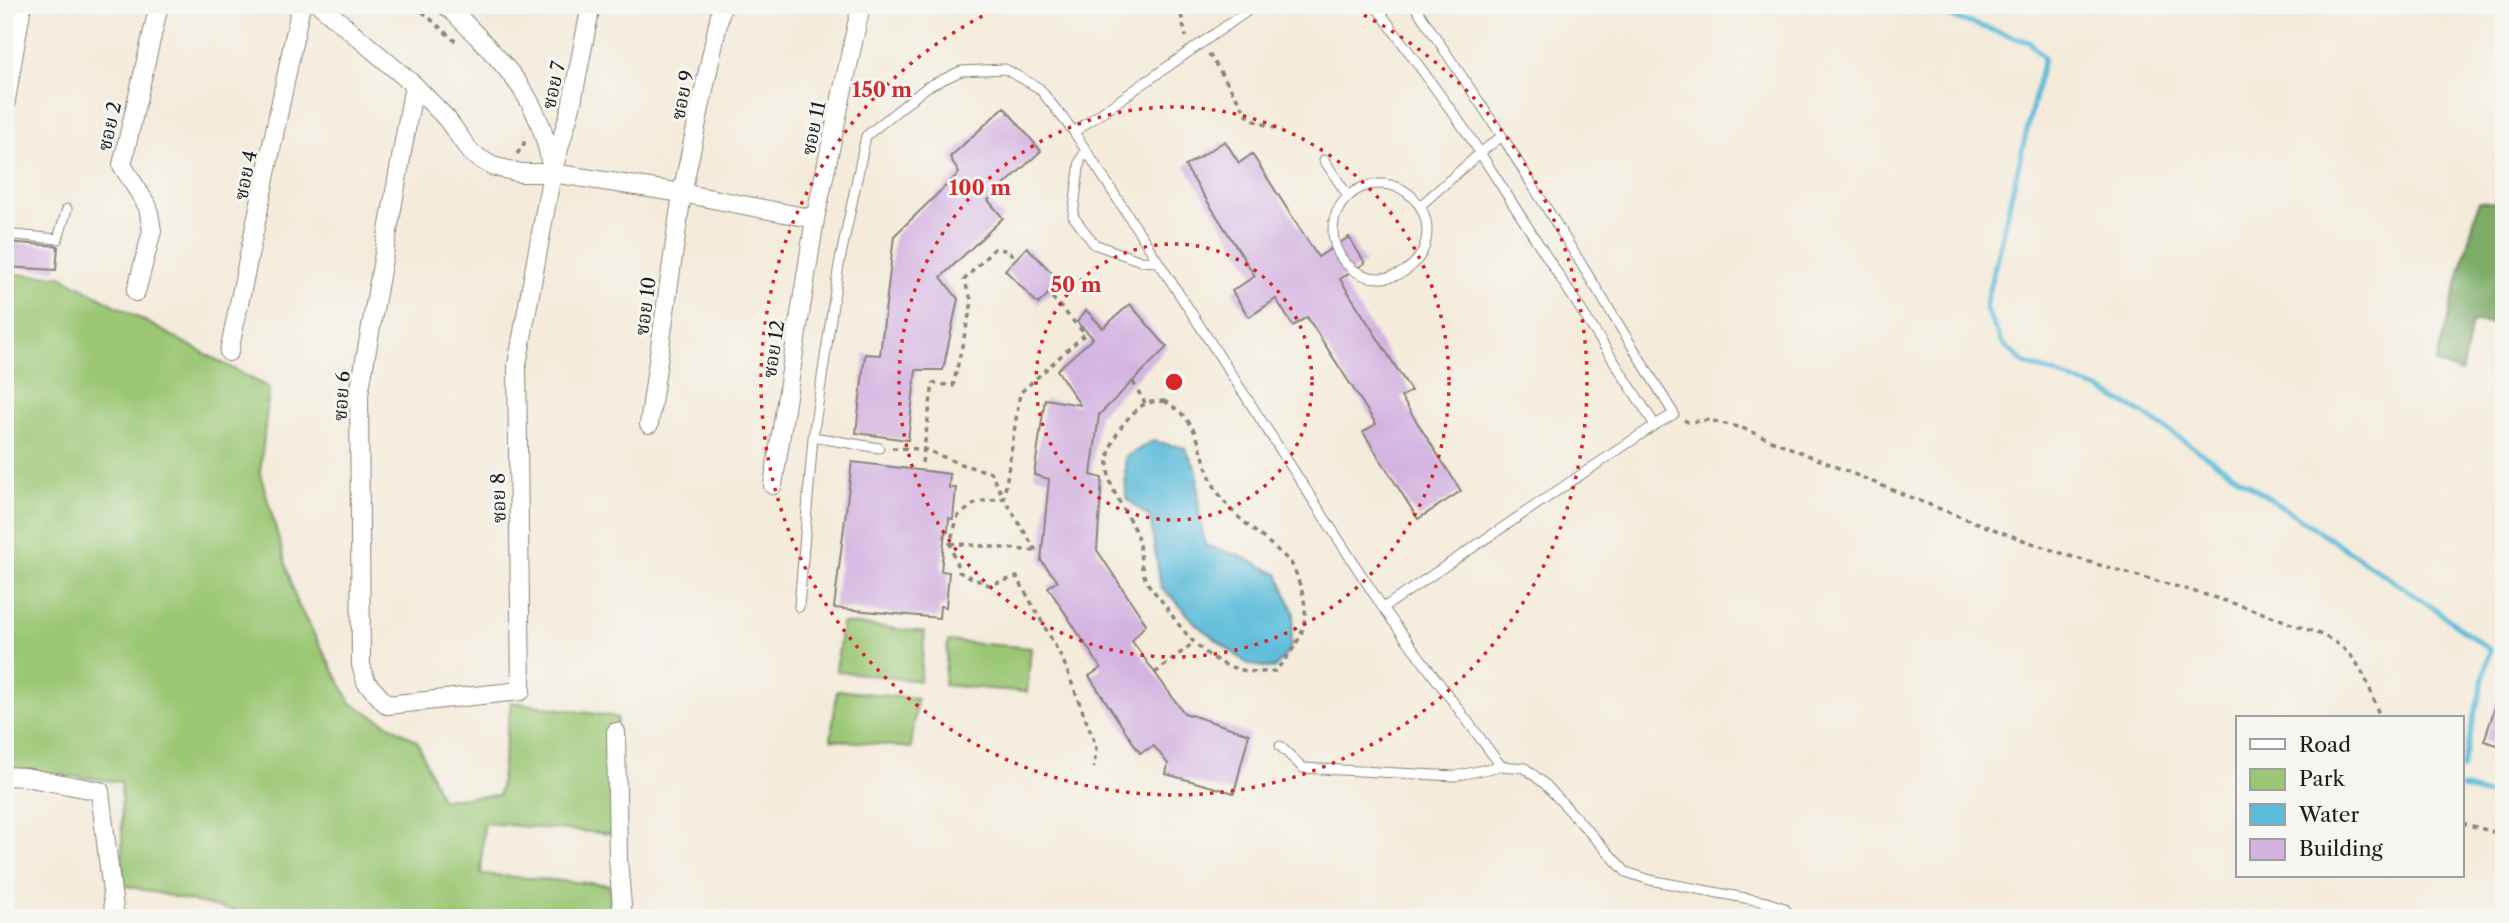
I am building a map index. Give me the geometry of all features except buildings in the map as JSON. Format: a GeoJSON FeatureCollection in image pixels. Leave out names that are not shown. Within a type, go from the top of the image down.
{"type":"FeatureCollection","features":[{"type":"Feature","properties":{"kind":"street"},"geometry":{"type":"LineString","coordinates":[[5,106],[22,5]]}},
{"type":"Feature","properties":{"kind":"street","name":"ซอย 2"},"geometry":{"type":"LineString","coordinates":[[136,292],[152,231],[148,207],[122,165],[159,5]]}},
{"type":"Feature","properties":{"kind":"street","name":"ซอย 4"},"geometry":{"type":"LineString","coordinates":[[229,352],[301,5]]}},
{"type":"Feature","properties":{"kind":"street"},"geometry":{"type":"LineString","coordinates":[[320,5],[414,85],[447,119],[471,153],[492,166],[522,173],[552,173],[682,193],[815,219]]}},
{"type":"Feature","properties":{"kind":"street","name":"ซอย 7"},"geometry":{"type":"LineString","coordinates":[[552,173],[571,107],[592,5]]}},
{"type":"Feature","properties":{"kind":"street","name":"ซอย 9"},"geometry":{"type":"LineString","coordinates":[[682,193],[722,5]]}},
{"type":"Feature","properties":{"kind":"street","name":"ซอย 11"},"geometry":{"type":"LineString","coordinates":[[815,219],[861,5]]}},
{"type":"Feature","properties":{"kind":"street"},"geometry":{"type":"LineString","coordinates":[[449,7],[523,88],[547,137],[552,173]]}},
{"type":"Feature","properties":{"kind":"street","name":"ซอย 6"},"geometry":{"type":"LineString","coordinates":[[387,705],[366,682],[361,665],[359,394],[414,85]]}},
{"type":"Feature","properties":{"kind":"street","name":"ซอย 8"},"geometry":{"type":"LineString","coordinates":[[387,705],[521,691],[517,365],[552,173]]}},
{"type":"Feature","properties":{"kind":"street","name":"ซอย 10"},"geometry":{"type":"LineString","coordinates":[[649,424],[682,193]]}},
{"type":"Feature","properties":{"kind":"street","name":"ซอย 12"},"geometry":{"type":"LineString","coordinates":[[773,485],[815,219]]}},
{"type":"Feature","properties":{"kind":"street"},"geometry":{"type":"LineString","coordinates":[[616,732],[618,859],[623,918]]}},
{"type":"Feature","properties":{"kind":"street"},"geometry":{"type":"LineString","coordinates":[[5,776],[25,777],[100,791],[115,918]]}},
{"type":"Feature","properties":{"kind":"lane"},"geometry":{"type":"LineString","coordinates":[[1074,132],[1256,5]]}},
{"type":"Feature","properties":{"kind":"lane"},"geometry":{"type":"LineString","coordinates":[[1375,5],[1480,153],[1655,425]]}},
{"type":"Feature","properties":{"kind":"lane"},"geometry":{"type":"LineString","coordinates":[[1382,608],[1674,414],[1502,136],[1414,5]]}},
{"type":"Feature","properties":{"kind":"lane"},"geometry":{"type":"LineString","coordinates":[[799,607],[813,438],[839,265],[866,136],[927,87],[961,71],[1005,69],[1038,88],[1074,132],[1382,608],[1501,766]]}},
{"type":"Feature","properties":{"kind":"lane"},"geometry":{"type":"LineString","coordinates":[[1420,206],[1502,136]]}},
{"type":"Feature","properties":{"kind":"lane"},"geometry":{"type":"LineString","coordinates":[[1086,150],[1080,161],[1073,216],[1094,243],[1141,261],[1158,262]]}},
{"type":"Feature","properties":{"kind":"lane"},"geometry":{"type":"LineString","coordinates":[[1324,160],[1348,196]]}},
{"type":"Feature","properties":{"kind":"lane"},"geometry":{"type":"LineString","coordinates":[[1387,184],[1406,192],[1420,206],[1426,222],[1427,238],[1422,254],[1398,275],[1382,278],[1366,276],[1351,268],[1340,256],[1334,241],[1333,225],[1338,209],[1348,196],[1360,188],[1387,184]]}},
{"type":"Feature","properties":{"kind":"lane"},"geometry":{"type":"LineString","coordinates":[[5,234],[58,239],[67,209]]}},
{"type":"Feature","properties":{"kind":"lane"},"geometry":{"type":"LineString","coordinates":[[813,438],[879,448]]}},
{"type":"Feature","properties":{"kind":"lane"},"geometry":{"type":"LineString","coordinates":[[1280,746],[1303,768],[1455,776],[1501,766],[1525,768],[1546,785],[1626,872],[1650,880],[1766,902],[1784,908],[1792,918]]}},
{"type":"Feature","properties":{"kind":"path"},"geometry":{"type":"LineString","coordinates":[[415,5],[462,48]]}},
{"type":"Feature","properties":{"kind":"path"},"geometry":{"type":"LineString","coordinates":[[1179,5],[1184,35],[1198,46],[1250,120],[1282,131]]}},
{"type":"Feature","properties":{"kind":"path"},"geometry":{"type":"LineString","coordinates":[[509,155],[516,155],[524,144],[523,127]]}},
{"type":"Feature","properties":{"kind":"path"},"geometry":{"type":"LineString","coordinates":[[922,463],[933,383],[953,386],[972,302],[964,280],[994,249],[1006,250],[1017,258]]}},
{"type":"Feature","properties":{"kind":"path"},"geometry":{"type":"LineString","coordinates":[[1004,498],[1020,393],[1085,334],[1048,293]]}},
{"type":"Feature","properties":{"kind":"path"},"geometry":{"type":"LineString","coordinates":[[1133,382],[1145,403]]}},
{"type":"Feature","properties":{"kind":"path"},"geometry":{"type":"LineString","coordinates":[[1164,401],[1181,410],[1197,433],[1211,482],[1229,509],[1292,563],[1304,595],[1305,620],[1296,649],[1275,671],[1256,674],[1230,667],[1201,650],[1145,578],[1136,532],[1119,504],[1108,468],[1111,448],[1124,422],[1145,403],[1164,401]]}},
{"type":"Feature","properties":{"kind":"path"},"geometry":{"type":"LineString","coordinates":[[1674,414],[1688,422],[1709,420],[1742,428],[1962,518],[2134,576],[2213,596],[2332,640],[2355,658],[2368,680],[2379,716]]}},
{"type":"Feature","properties":{"kind":"path"},"geometry":{"type":"LineString","coordinates":[[879,448],[924,449],[963,465],[990,472],[1036,551],[950,543]]}},
{"type":"Feature","properties":{"kind":"path"},"geometry":{"type":"LineString","coordinates":[[1004,498],[977,502],[958,516],[950,543],[959,572],[989,586],[1017,577],[1063,660],[1097,746],[1094,768]]}},
{"type":"Feature","properties":{"kind":"path"},"geometry":{"type":"LineString","coordinates":[[1155,673],[1193,643]]}},
{"type":"Feature","properties":{"kind":"path"},"geometry":{"type":"LineString","coordinates":[[2464,824],[2504,835]]}},
{"type":"Feature","properties":{"kind":"green space"},"geometry":{"type":"Polygon","coordinates":[[[2479,201],[2504,204],[2504,324],[2472,322],[2461,373],[2436,363],[2479,201]]]}},
{"type":"Feature","properties":{"kind":"green space"},"geometry":{"type":"Polygon","coordinates":[[[5,274],[61,276],[269,388],[260,473],[297,603],[351,703],[417,741],[441,799],[499,795],[511,702],[617,717],[613,834],[484,823],[481,874],[610,885],[610,918],[394,918],[356,912],[351,918],[248,918],[247,914],[123,885],[121,782],[5,768],[5,274]]]}},
{"type":"Feature","properties":{"kind":"green space"},"geometry":{"type":"Polygon","coordinates":[[[842,623],[925,632],[920,681],[836,671],[842,623]]]}},
{"type":"Feature","properties":{"kind":"green space"},"geometry":{"type":"Polygon","coordinates":[[[948,641],[1031,648],[1027,692],[944,685],[948,641]]]}},
{"type":"Feature","properties":{"kind":"green space"},"geometry":{"type":"Polygon","coordinates":[[[837,690],[917,699],[911,748],[831,739],[837,690]]]}},
{"type":"Feature","properties":{"kind":"water"},"geometry":{"type":"Polygon","coordinates":[[[1153,441],[1185,448],[1197,471],[1199,512],[1205,545],[1240,556],[1278,574],[1294,613],[1290,649],[1274,669],[1248,664],[1197,625],[1161,588],[1150,518],[1126,498],[1125,457],[1153,441]]]}},
{"type":"Feature","properties":{"kind":"waterway"},"geometry":{"type":"LineString","coordinates":[[1915,5],[2029,42],[2044,58],[1985,307],[2001,342],[2024,363],[2099,389],[2142,413],[2425,602],[2490,650],[2464,760]]}},
{"type":"Feature","properties":{"kind":"waterway"},"geometry":{"type":"LineString","coordinates":[[2464,789],[2504,799]]}}]}
